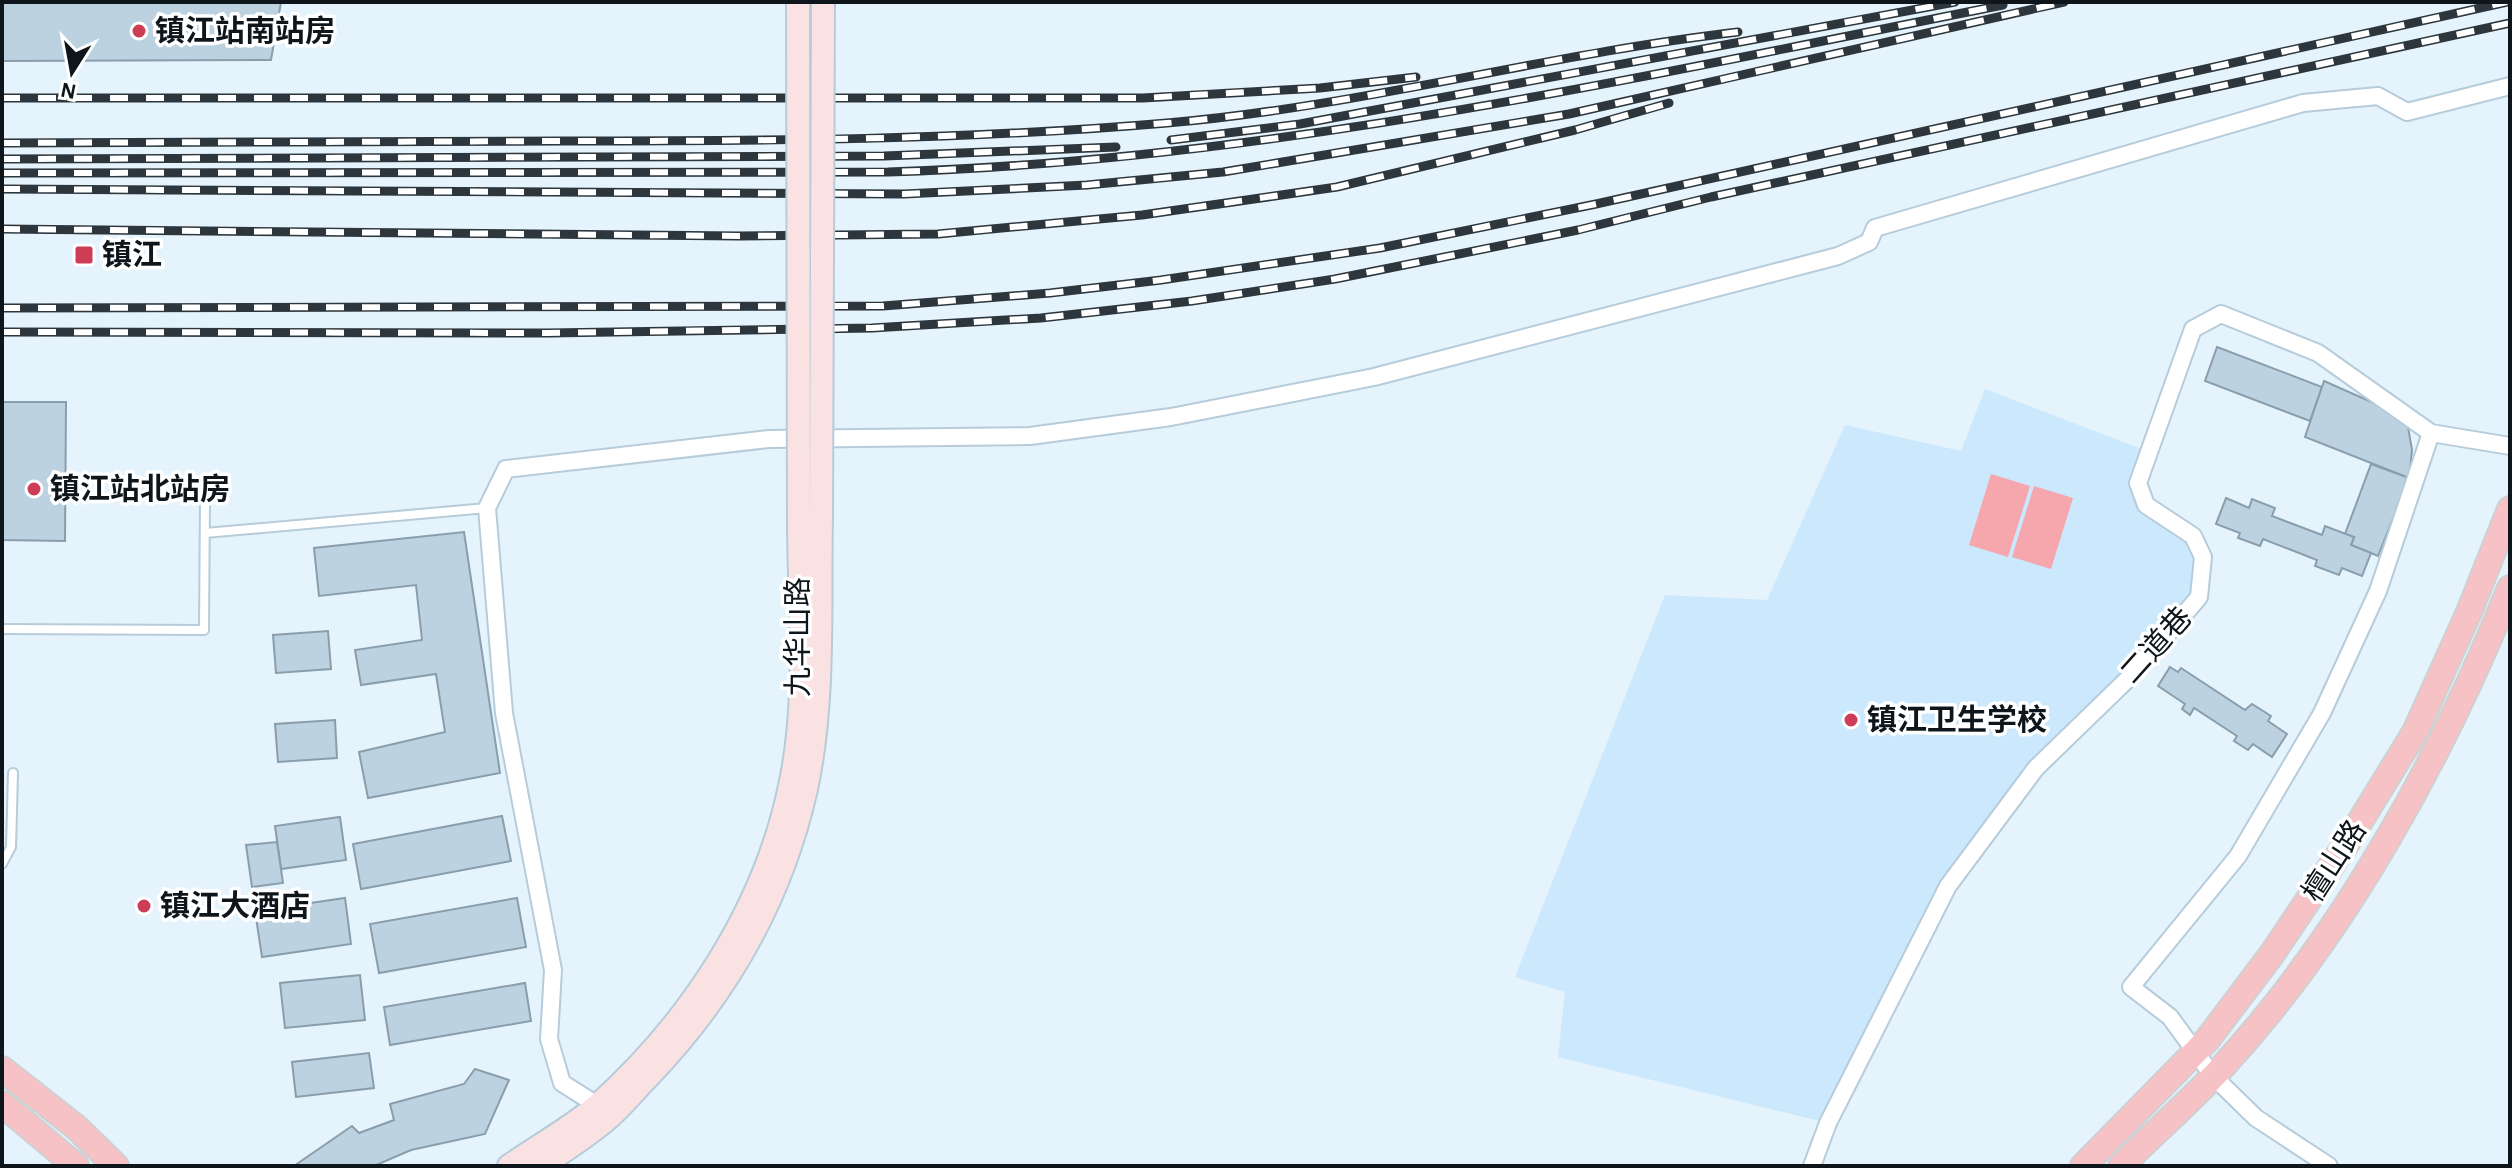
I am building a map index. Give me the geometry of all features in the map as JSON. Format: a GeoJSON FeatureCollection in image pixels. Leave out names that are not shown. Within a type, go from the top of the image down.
{"type":"FeatureCollection","features":[{"type":"Feature","properties":{"kind":"main road","name":"九华山路"},"geometry":{"type":"LineString","coordinates":[[542,1166],[607,1119],[701,1015],[753,939],[783,871],[806,788],[818,697],[810,518],[798,2]]}},
{"type":"Feature","properties":{"kind":"main road","name":"九华山路"},"geometry":{"type":"LineString","coordinates":[[509,1166],[597,1105],[652,1051],[703,983],[738,929],[769,862],[791,784],[800,696],[810,518],[823,2]]}},
{"type":"Feature","properties":{"kind":"main road","name":"檀山路"},"geometry":{"type":"LineString","coordinates":[[2083,1166],[2193,1053],[2272,954],[2348,841],[2415,732],[2469,612],[2510,509]]}},
{"type":"Feature","properties":{"kind":"main road","name":"檀山路"},"geometry":{"type":"LineString","coordinates":[[2121,1166],[2213,1076],[2298,973],[2375,859],[2443,743],[2510,588]]}},
{"type":"Feature","properties":{"kind":"main road"},"geometry":{"type":"LineString","coordinates":[[2,1069],[77,1128],[116,1166]]}},
{"type":"Feature","properties":{"kind":"main road"},"geometry":{"type":"LineString","coordinates":[[2,1104],[76,1166]]}},
{"type":"Feature","properties":{"kind":"street"},"geometry":{"type":"LineString","coordinates":[[597,1105],[562,1083],[549,1039],[553,970],[504,713],[487,508],[506,469],[769,439],[1030,436],[1171,417],[1374,377],[1838,256],[1869,242],[1875,228],[2303,103],[2378,96],[2407,112],[2510,86]]}},
{"type":"Feature","properties":{"kind":"street","name":"二道巷"},"geometry":{"type":"LineString","coordinates":[[1812,1166],[1841,1096],[1948,886],[2036,768],[2135,672],[2199,597],[2203,557],[2193,536],[2146,505],[2138,483],[2193,329],[2221,314],[2318,353],[2431,433],[2510,446]]}},
{"type":"Feature","properties":{"kind":"street"},"geometry":{"type":"LineString","coordinates":[[2329,1166],[2256,1118],[2193,1053],[2170,1017],[2131,987],[2238,856],[2322,713],[2378,591],[2431,433]]}},
{"type":"Feature","properties":{"kind":"lane"},"geometry":{"type":"LineString","coordinates":[[2,629],[204,630],[205,498]]}},
{"type":"Feature","properties":{"kind":"lane"},"geometry":{"type":"LineString","coordinates":[[205,533],[487,508]]}},
{"type":"Feature","properties":{"kind":"lane"},"geometry":{"type":"LineString","coordinates":[[2,864],[11,847],[13,773]]}},
{"type":"Feature","properties":{"kind":"shaded area","name":"镇江卫生学校"},"geometry":{"type":"Polygon","coordinates":[[[1985,389],[2149,452],[2138,484],[2146,505],[2193,536],[2199,597],[2036,768],[1948,886],[1828,1123],[1558,1057],[1565,992],[1515,977],[1665,595],[1767,600],[1845,425],[1961,451],[1985,389]]]}},
{"type":"Feature","properties":{"kind":"shaded area"},"geometry":{"type":"Polygon","coordinates":[[[1991,474],[2030,486],[2008,557],[1969,545],[1991,474]]]}},
{"type":"Feature","properties":{"kind":"shaded area"},"geometry":{"type":"Polygon","coordinates":[[[2034,486],[2073,498],[2051,569],[2012,557],[2034,486]]]}},
{"type":"Feature","properties":{"kind":"building","name":"镇江站南站房"},"geometry":{"type":"Polygon","coordinates":[[[2,2],[281,2],[271,60],[2,61],[2,2]]]}},
{"type":"Feature","properties":{"kind":"building"},"geometry":{"type":"Polygon","coordinates":[[[2217,347],[2322,387],[2310,421],[2205,381],[2217,347]]]}},
{"type":"Feature","properties":{"kind":"building"},"geometry":{"type":"Polygon","coordinates":[[[2324,381],[2392,411],[2408,427],[2412,450],[2409,478],[2305,437],[2324,381]]]}},
{"type":"Feature","properties":{"kind":"building","name":"镇江站北站房"},"geometry":{"type":"Polygon","coordinates":[[[2,402],[66,402],[65,541],[2,540],[2,402]]]}},
{"type":"Feature","properties":{"kind":"building"},"geometry":{"type":"Polygon","coordinates":[[[2371,464],[2409,478],[2378,556],[2351,545],[2354,537],[2345,534],[2371,464]]]}},
{"type":"Feature","properties":{"kind":"building"},"geometry":{"type":"Polygon","coordinates":[[[2226,498],[2249,508],[2252,499],[2275,508],[2272,516],[2322,535],[2325,526],[2354,537],[2351,545],[2371,553],[2362,576],[2342,568],[2339,575],[2315,566],[2317,560],[2263,539],[2260,546],[2238,538],[2240,533],[2216,524],[2226,498]]]}},
{"type":"Feature","properties":{"kind":"building"},"geometry":{"type":"Polygon","coordinates":[[[464,532],[500,773],[368,798],[359,752],[445,732],[436,674],[361,685],[355,650],[422,640],[416,585],[319,596],[314,548],[464,532]]]}},
{"type":"Feature","properties":{"kind":"building"},"geometry":{"type":"Polygon","coordinates":[[[328,631],[331,669],[276,673],[273,635],[328,631]]]}},
{"type":"Feature","properties":{"kind":"building"},"geometry":{"type":"Polygon","coordinates":[[[2170,667],[2178,672],[2181,668],[2245,710],[2252,704],[2271,716],[2268,721],[2287,734],[2272,757],[2253,744],[2248,750],[2234,741],[2237,736],[2194,708],[2190,715],[2182,709],[2185,704],[2158,686],[2170,667]]]}},
{"type":"Feature","properties":{"kind":"building"},"geometry":{"type":"Polygon","coordinates":[[[335,720],[337,758],[278,762],[275,724],[335,720]]]}},
{"type":"Feature","properties":{"kind":"building"},"geometry":{"type":"Polygon","coordinates":[[[502,816],[511,861],[361,889],[353,844],[502,816]]]}},
{"type":"Feature","properties":{"kind":"building"},"geometry":{"type":"Polygon","coordinates":[[[340,817],[346,860],[281,869],[275,826],[340,817]]]}},
{"type":"Feature","properties":{"kind":"building"},"geometry":{"type":"Polygon","coordinates":[[[277,842],[283,883],[252,887],[246,845],[277,842]]]}},
{"type":"Feature","properties":{"kind":"building"},"geometry":{"type":"Polygon","coordinates":[[[345,898],[351,944],[262,957],[255,911],[345,898]]]}},
{"type":"Feature","properties":{"kind":"building"},"geometry":{"type":"Polygon","coordinates":[[[517,898],[526,947],[379,973],[370,924],[517,898]]]}},
{"type":"Feature","properties":{"kind":"building"},"geometry":{"type":"Polygon","coordinates":[[[360,975],[365,1020],[285,1028],[280,983],[360,975]]]}},
{"type":"Feature","properties":{"kind":"building"},"geometry":{"type":"Polygon","coordinates":[[[525,983],[531,1021],[390,1045],[384,1007],[525,983]]]}},
{"type":"Feature","properties":{"kind":"building"},"geometry":{"type":"Polygon","coordinates":[[[369,1053],[374,1088],[296,1097],[292,1062],[369,1053]]]}},
{"type":"Feature","properties":{"kind":"building"},"geometry":{"type":"Polygon","coordinates":[[[475,1069],[509,1080],[485,1134],[411,1150],[374,1166],[294,1166],[352,1126],[359,1133],[394,1120],[390,1104],[464,1084],[475,1069]]]}},
{"type":"Feature","properties":{"kind":"railway"},"geometry":{"type":"LineString","coordinates":[[1171,140],[1300,124],[1955,2]]}},
{"type":"Feature","properties":{"kind":"railway"},"geometry":{"type":"LineString","coordinates":[[2,189],[904,194],[1087,185],[1223,172],[1569,114],[2064,2]]}},
{"type":"Feature","properties":{"kind":"railway"},"geometry":{"type":"LineString","coordinates":[[2,308],[883,306],[1050,293],[1161,280],[1380,248],[1596,204],[2507,2]]}},
{"type":"Feature","properties":{"kind":"railway"},"geometry":{"type":"LineString","coordinates":[[2,173],[888,172],[1029,165],[1169,152],[1448,112],[2003,5]]}},
{"type":"Feature","properties":{"kind":"railway"},"geometry":{"type":"LineString","coordinates":[[2,332],[548,333],[872,328],[1041,318],[1192,301],[1335,279],[1578,230],[1711,197],[2510,23]]}},
{"type":"Feature","properties":{"kind":"railway"},"geometry":{"type":"LineString","coordinates":[[2,143],[789,140],[1092,129],[1310,105],[1595,53],[1738,32]]}},
{"type":"Feature","properties":{"kind":"railway"},"geometry":{"type":"LineString","coordinates":[[2,98],[1143,98],[1320,88],[1416,77]]}},
{"type":"Feature","properties":{"kind":"railway"},"geometry":{"type":"LineString","coordinates":[[2,229],[739,236],[938,234],[1142,215],[1337,187],[1575,130],[1669,103]]}},
{"type":"Feature","properties":{"kind":"railway"},"geometry":{"type":"LineString","coordinates":[[2,159],[884,156],[1116,147]]}},
{"type":"Feature","properties":{"kind":"place","name":"镇江站南站房"},"geometry":{"type":"Point","coordinates":[139,31]}},
{"type":"Feature","properties":{"kind":"place","name":"镇江"},"geometry":{"type":"Point","coordinates":[84,255]}},
{"type":"Feature","properties":{"kind":"place","name":"镇江站北站房"},"geometry":{"type":"Point","coordinates":[34,489]}},
{"type":"Feature","properties":{"kind":"place","name":"镇江卫生学校"},"geometry":{"type":"Point","coordinates":[1851,720]}},
{"type":"Feature","properties":{"kind":"place","name":"镇江大酒店"},"geometry":{"type":"Point","coordinates":[144,906]}}]}
